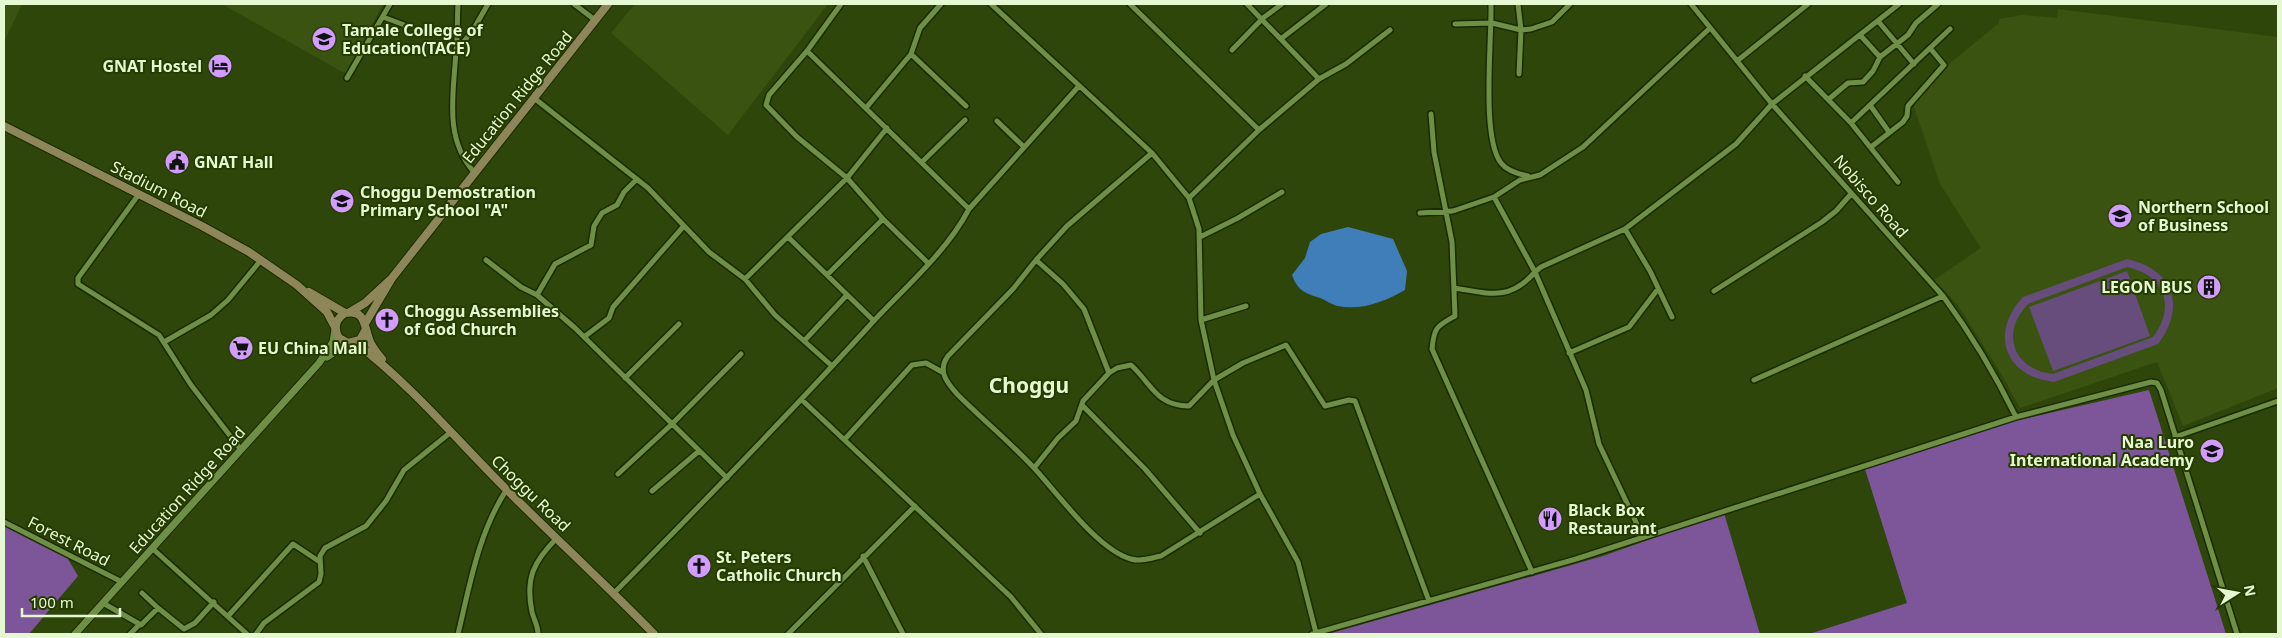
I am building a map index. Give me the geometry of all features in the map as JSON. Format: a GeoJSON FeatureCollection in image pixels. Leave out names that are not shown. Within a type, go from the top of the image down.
{"type":"FeatureCollection","features":[{"type":"Feature","properties":{"kind":"main road","name":"Education Ridge Road"},"geometry":{"type":"LineString","coordinates":[[348,313],[365,303],[392,278],[608,4]]}},
{"type":"Feature","properties":{"kind":"main road","name":"Stadium Road"},"geometry":{"type":"LineString","coordinates":[[4,126],[216,233],[261,260],[297,285],[348,313]]}},
{"type":"Feature","properties":{"kind":"main road","name":"Education Ridge Road"},"geometry":{"type":"LineString","coordinates":[[366,326],[375,304],[387,290],[392,278]]}},
{"type":"Feature","properties":{"kind":"main road","name":"Stadium Road"},"geometry":{"type":"LineString","coordinates":[[297,285],[327,312],[336,328]]}},
{"type":"Feature","properties":{"kind":"main road"},"geometry":{"type":"LineString","coordinates":[[348,313],[362,317],[366,326],[364,337],[352,343],[339,338],[336,328],[337,321],[348,313]]}},
{"type":"Feature","properties":{"kind":"main road","name":"Choggu Road"},"geometry":{"type":"LineString","coordinates":[[366,326],[369,341],[390,371]]}},
{"type":"Feature","properties":{"kind":"main road","name":"Choggu Road"},"geometry":{"type":"LineString","coordinates":[[352,343],[390,371],[654,634]]}},
{"type":"Feature","properties":{"kind":"street"},"geometry":{"type":"LineString","coordinates":[[347,78],[390,4]]}},
{"type":"Feature","properties":{"kind":"street"},"geometry":{"type":"LineString","coordinates":[[458,4],[451,96],[452,122],[463,159],[474,172]]}},
{"type":"Feature","properties":{"kind":"street"},"geometry":{"type":"LineString","coordinates":[[456,50],[473,30],[488,4]]}},
{"type":"Feature","properties":{"kind":"street"},"geometry":{"type":"LineString","coordinates":[[574,4],[595,20]]}},
{"type":"Feature","properties":{"kind":"street"},"geometry":{"type":"LineString","coordinates":[[841,4],[807,51],[769,95],[766,104],[797,137],[847,178],[883,219],[928,263]]}},
{"type":"Feature","properties":{"kind":"street"},"geometry":{"type":"LineString","coordinates":[[866,108],[911,54],[920,28],[941,4]]}},
{"type":"Feature","properties":{"kind":"street"},"geometry":{"type":"LineString","coordinates":[[991,4],[1152,153],[1189,198],[1200,236],[1201,320],[1214,380],[1233,435],[1260,494],[1298,562],[1314,634],[1532,572],[2016,417],[2151,382],[2157,383],[2161,390],[2237,634]]}},
{"type":"Feature","properties":{"kind":"street"},"geometry":{"type":"LineString","coordinates":[[1130,4],[1259,130]]}},
{"type":"Feature","properties":{"kind":"street"},"geometry":{"type":"LineString","coordinates":[[1247,4],[1263,18],[1319,79]]}},
{"type":"Feature","properties":{"kind":"street"},"geometry":{"type":"LineString","coordinates":[[1232,50],[1263,18],[1282,4]]}},
{"type":"Feature","properties":{"kind":"street"},"geometry":{"type":"LineString","coordinates":[[1282,38],[1326,4]]}},
{"type":"Feature","properties":{"kind":"street"},"geometry":{"type":"LineString","coordinates":[[1491,4],[1489,118],[1495,151],[1500,162],[1507,169],[1529,177]]}},
{"type":"Feature","properties":{"kind":"street"},"geometry":{"type":"LineString","coordinates":[[1518,4],[1521,30],[1519,74]]}},
{"type":"Feature","properties":{"kind":"street"},"geometry":{"type":"LineString","coordinates":[[1455,24],[1492,23],[1521,30],[1552,22],[1570,4]]}},
{"type":"Feature","properties":{"kind":"street","name":"Nobisco Road"},"geometry":{"type":"LineString","coordinates":[[1691,4],[1772,104],[1943,296],[1965,325],[2000,385],[2016,417]]}},
{"type":"Feature","properties":{"kind":"street"},"geometry":{"type":"LineString","coordinates":[[1737,60],[1808,4]]}},
{"type":"Feature","properties":{"kind":"street"},"geometry":{"type":"LineString","coordinates":[[1454,288],[1489,295],[1501,294],[1528,280],[1541,267],[1626,230],[1736,144],[1772,104],[1899,4]]}},
{"type":"Feature","properties":{"kind":"street"},"geometry":{"type":"LineString","coordinates":[[1927,4],[1932,10]]}},
{"type":"Feature","properties":{"kind":"street"},"geometry":{"type":"LineString","coordinates":[[1829,99],[1848,82],[1863,82],[1874,71],[1880,57],[1938,4]]}},
{"type":"Feature","properties":{"kind":"street"},"geometry":{"type":"LineString","coordinates":[[383,16],[407,26]]}},
{"type":"Feature","properties":{"kind":"street"},"geometry":{"type":"LineString","coordinates":[[1878,21],[1914,64]]}},
{"type":"Feature","properties":{"kind":"street"},"geometry":{"type":"LineString","coordinates":[[1420,213],[1447,211],[1494,197],[1520,180],[1540,175],[1583,147],[1710,28]]}},
{"type":"Feature","properties":{"kind":"street"},"geometry":{"type":"LineString","coordinates":[[1851,123],[1950,29]]}},
{"type":"Feature","properties":{"kind":"street"},"geometry":{"type":"LineString","coordinates":[[1189,198],[1259,130],[1319,79],[1346,64],[1390,30]]}},
{"type":"Feature","properties":{"kind":"street"},"geometry":{"type":"LineString","coordinates":[[1860,35],[1880,57]]}},
{"type":"Feature","properties":{"kind":"street"},"geometry":{"type":"LineString","coordinates":[[1871,147],[1903,122],[1907,116],[1908,106],[1944,65],[1930,48]]}},
{"type":"Feature","properties":{"kind":"street"},"geometry":{"type":"LineString","coordinates":[[807,51],[969,209]]}},
{"type":"Feature","properties":{"kind":"street"},"geometry":{"type":"LineString","coordinates":[[911,54],[966,106]]}},
{"type":"Feature","properties":{"kind":"street"},"geometry":{"type":"LineString","coordinates":[[1806,76],[1851,123],[1898,182]]}},
{"type":"Feature","properties":{"kind":"street"},"geometry":{"type":"LineString","coordinates":[[614,594],[802,400],[928,263],[957,228],[969,209],[1079,86]]}},
{"type":"Feature","properties":{"kind":"street"},"geometry":{"type":"LineString","coordinates":[[534,98],[637,179],[709,252],[745,279],[774,315],[832,366]]}},
{"type":"Feature","properties":{"kind":"street"},"geometry":{"type":"LineString","coordinates":[[1870,105],[1889,132]]}},
{"type":"Feature","properties":{"kind":"street"},"geometry":{"type":"LineString","coordinates":[[1431,114],[1434,152],[1452,242],[1455,316],[1440,324],[1433,332],[1432,349],[1532,572]]}},
{"type":"Feature","properties":{"kind":"street"},"geometry":{"type":"LineString","coordinates":[[922,162],[965,120]]}},
{"type":"Feature","properties":{"kind":"street"},"geometry":{"type":"LineString","coordinates":[[997,122],[1024,147]]}},
{"type":"Feature","properties":{"kind":"street"},"geometry":{"type":"LineString","coordinates":[[745,279],[847,178],[888,128]]}},
{"type":"Feature","properties":{"kind":"street"},"geometry":{"type":"LineString","coordinates":[[1152,153],[1068,226],[1036,260],[1013,289],[948,356],[943,362],[942,372],[947,383],[958,395],[1034,468],[1061,501],[1101,541],[1117,553],[1132,559],[1145,560],[1161,556],[1260,494]]}},
{"type":"Feature","properties":{"kind":"street"},"geometry":{"type":"LineString","coordinates":[[537,295],[554,264],[591,245],[594,226],[602,212],[617,205],[624,192],[637,179]]}},
{"type":"Feature","properties":{"kind":"street"},"geometry":{"type":"LineString","coordinates":[[1200,236],[1244,215],[1282,192]]}},
{"type":"Feature","properties":{"kind":"street","name":"Stadium Road"},"geometry":{"type":"LineString","coordinates":[[139,194],[77,281],[82,288],[159,335],[164,342]]}},
{"type":"Feature","properties":{"kind":"street"},"geometry":{"type":"LineString","coordinates":[[1714,291],[1822,222],[1836,211],[1851,194]]}},
{"type":"Feature","properties":{"kind":"street"},"geometry":{"type":"LineString","coordinates":[[1494,197],[1535,272],[1586,390],[1599,444],[1643,537]]}},
{"type":"Feature","properties":{"kind":"street"},"geometry":{"type":"LineString","coordinates":[[827,275],[883,219]]}},
{"type":"Feature","properties":{"kind":"street"},"geometry":{"type":"LineString","coordinates":[[584,337],[609,318],[613,307],[683,227]]}},
{"type":"Feature","properties":{"kind":"street"},"geometry":{"type":"LineString","coordinates":[[1626,230],[1672,316]]}},
{"type":"Feature","properties":{"kind":"street"},"geometry":{"type":"LineString","coordinates":[[788,237],[874,321]]}},
{"type":"Feature","properties":{"kind":"street"},"geometry":{"type":"LineString","coordinates":[[241,450],[191,385],[164,342],[211,315],[228,300],[261,260]]}},
{"type":"Feature","properties":{"kind":"street"},"geometry":{"type":"LineString","coordinates":[[486,260],[521,287],[537,295],[584,337],[727,478]]}},
{"type":"Feature","properties":{"kind":"street"},"geometry":{"type":"LineString","coordinates":[[1036,260],[1063,284],[1084,309],[1108,373]]}},
{"type":"Feature","properties":{"kind":"street"},"geometry":{"type":"LineString","coordinates":[[1569,353],[1629,327],[1658,289]]}},
{"type":"Feature","properties":{"kind":"street"},"geometry":{"type":"LineString","coordinates":[[804,341],[847,295]]}},
{"type":"Feature","properties":{"kind":"street"},"geometry":{"type":"LineString","coordinates":[[1754,380],[1943,296]]}},
{"type":"Feature","properties":{"kind":"street"},"geometry":{"type":"LineString","coordinates":[[1201,320],[1246,306]]}},
{"type":"Feature","properties":{"kind":"street"},"geometry":{"type":"LineString","coordinates":[[625,378],[678,324]]}},
{"type":"Feature","properties":{"kind":"street","name":"Education Ridge Road"},"geometry":{"type":"LineString","coordinates":[[75,634],[319,363],[333,342],[336,328]]}},
{"type":"Feature","properties":{"kind":"street","name":"Education Ridge Road"},"geometry":{"type":"LineString","coordinates":[[319,363],[352,343]]}},
{"type":"Feature","properties":{"kind":"street"},"geometry":{"type":"LineString","coordinates":[[1034,468],[1058,438],[1076,421],[1082,405],[1108,373],[1116,368],[1131,365],[1151,388],[1170,403],[1178,406],[1189,406],[1214,380],[1243,362],[1286,345],[1318,399],[1325,406],[1355,400],[1429,601]]}},
{"type":"Feature","properties":{"kind":"street"},"geometry":{"type":"LineString","coordinates":[[618,474],[672,424],[742,354]]}},
{"type":"Feature","properties":{"kind":"street"},"geometry":{"type":"LineString","coordinates":[[844,439],[912,365],[926,363],[942,372]]}},
{"type":"Feature","properties":{"kind":"street"},"geometry":{"type":"LineString","coordinates":[[802,400],[1011,596],[1041,634]]}},
{"type":"Feature","properties":{"kind":"street"},"geometry":{"type":"LineString","coordinates":[[2175,437],[2278,401]]}},
{"type":"Feature","properties":{"kind":"street"},"geometry":{"type":"LineString","coordinates":[[1082,405],[1145,469],[1200,533]]}},
{"type":"Feature","properties":{"kind":"street"},"geometry":{"type":"LineString","coordinates":[[256,634],[264,623],[319,582],[320,556],[325,548],[366,526],[386,501],[404,470],[450,432]]}},
{"type":"Feature","properties":{"kind":"street"},"geometry":{"type":"LineString","coordinates":[[652,491],[699,451]]}},
{"type":"Feature","properties":{"kind":"street"},"geometry":{"type":"LineString","coordinates":[[458,634],[464,604],[485,530],[507,489]]}},
{"type":"Feature","properties":{"kind":"street"},"geometry":{"type":"LineString","coordinates":[[788,634],[863,556],[915,506]]}},
{"type":"Feature","properties":{"kind":"street","name":"Forest Road"},"geometry":{"type":"LineString","coordinates":[[4,522],[122,582]]}},
{"type":"Feature","properties":{"kind":"street"},"geometry":{"type":"LineString","coordinates":[[538,634],[529,598],[530,586],[535,563],[558,537]]}},
{"type":"Feature","properties":{"kind":"street"},"geometry":{"type":"LineString","coordinates":[[229,615],[293,544],[320,562]]}},
{"type":"Feature","properties":{"kind":"street"},"geometry":{"type":"LineString","coordinates":[[153,548],[229,615],[247,634]]}},
{"type":"Feature","properties":{"kind":"street"},"geometry":{"type":"LineString","coordinates":[[863,556],[903,634]]}},
{"type":"Feature","properties":{"kind":"street"},"geometry":{"type":"LineString","coordinates":[[142,593],[184,629],[195,623],[214,602]]}},
{"type":"Feature","properties":{"kind":"street"},"geometry":{"type":"LineString","coordinates":[[103,603],[124,613],[139,625]]}},
{"type":"Feature","properties":{"kind":"street"},"geometry":{"type":"LineString","coordinates":[[130,634],[158,608]]}},
{"type":"Feature","properties":{"kind":"shaded area"},"geometry":{"type":"Polygon","coordinates":[[[4,4],[22,4],[4,42],[4,4]]]}},
{"type":"Feature","properties":{"kind":"shaded area","name":"Tamale College of Education(TACE)"},"geometry":{"type":"Polygon","coordinates":[[[222,4],[383,4],[346,74],[222,4]]]}},
{"type":"Feature","properties":{"kind":"shaded area"},"geometry":{"type":"Polygon","coordinates":[[[635,4],[828,4],[728,135],[611,33],[635,4]]]}},
{"type":"Feature","properties":{"kind":"shaded area","name":"Northern School of Business"},"geometry":{"type":"Polygon","coordinates":[[[2058,9],[2278,37],[2278,388],[2183,426],[2157,362],[2020,408],[2000,372],[1957,304],[1934,280],[1981,248],[1940,184],[1913,104],[1944,68],[1999,23],[1999,19],[2022,15],[2057,18],[2058,9]]]}},
{"type":"Feature","properties":{"kind":"shaded area"},"geometry":{"type":"Polygon","coordinates":[[[2127,259],[2143,264],[2165,280],[2171,291],[2173,303],[2172,316],[2167,330],[2158,344],[2054,382],[2037,378],[2024,372],[2007,351],[2005,338],[2007,325],[2013,311],[2023,297],[2127,259]],[[2127,267],[2028,304],[2019,315],[2014,326],[2013,338],[2015,348],[2020,357],[2028,365],[2039,371],[2053,374],[2153,337],[2164,315],[2165,304],[2163,294],[2158,285],[2140,271],[2127,267]]]}},
{"type":"Feature","properties":{"kind":"shaded area"},"geometry":{"type":"Polygon","coordinates":[[[2127,271],[2150,336],[2053,371],[2029,307],[2127,271]]]}},
{"type":"Feature","properties":{"kind":"shaded area"},"geometry":{"type":"Polygon","coordinates":[[[2149,390],[2226,634],[1809,634],[1907,603],[1865,469],[1928,444],[2010,422],[2149,390]]]}},
{"type":"Feature","properties":{"kind":"shaded area"},"geometry":{"type":"Polygon","coordinates":[[[1724,513],[1760,634],[1328,634],[1603,556],[1724,513]]]}},
{"type":"Feature","properties":{"kind":"shaded area"},"geometry":{"type":"Polygon","coordinates":[[[4,524],[65,554],[78,576],[29,634],[4,634],[4,524]]]}},
{"type":"Feature","properties":{"kind":"water"},"geometry":{"type":"Polygon","coordinates":[[[1348,227],[1393,239],[1407,271],[1405,290],[1373,304],[1347,307],[1334,305],[1306,293],[1300,288],[1292,275],[1305,258],[1310,242],[1321,234],[1348,227]]]}},
{"type":"Feature","properties":{"kind":"place","name":"Tamale College of Education(TACE)"},"geometry":{"type":"Point","coordinates":[324,39]}},
{"type":"Feature","properties":{"kind":"place","name":"GNAT Hostel"},"geometry":{"type":"Point","coordinates":[220,66]}},
{"type":"Feature","properties":{"kind":"place","name":"GNAT Hall"},"geometry":{"type":"Point","coordinates":[177,162]}},
{"type":"Feature","properties":{"kind":"place","name":"Choggu Demostration Primary School \"A\""},"geometry":{"type":"Point","coordinates":[342,201]}},
{"type":"Feature","properties":{"kind":"place","name":"Northern School of Business"},"geometry":{"type":"Point","coordinates":[2120,216]}},
{"type":"Feature","properties":{"kind":"place","name":"LEGON BUS"},"geometry":{"type":"Point","coordinates":[2209,287]}},
{"type":"Feature","properties":{"kind":"place","name":"Choggu Assemblies of God Church"},"geometry":{"type":"Point","coordinates":[387,320]}},
{"type":"Feature","properties":{"kind":"place","name":"EU China Mall"},"geometry":{"type":"Point","coordinates":[241,348]}},
{"type":"Feature","properties":{"kind":"place","name":"Naa Luro International Academy"},"geometry":{"type":"Point","coordinates":[2212,451]}},
{"type":"Feature","properties":{"kind":"place","name":"Black Box Restaurant"},"geometry":{"type":"Point","coordinates":[1550,519]}},
{"type":"Feature","properties":{"kind":"place","name":"St. Peters Catholic Church"},"geometry":{"type":"Point","coordinates":[699,566]}},
{"type":"Feature","properties":{"kind":"district","name":"Choggu"},"geometry":{"type":"Point","coordinates":[1029,385]}}]}
